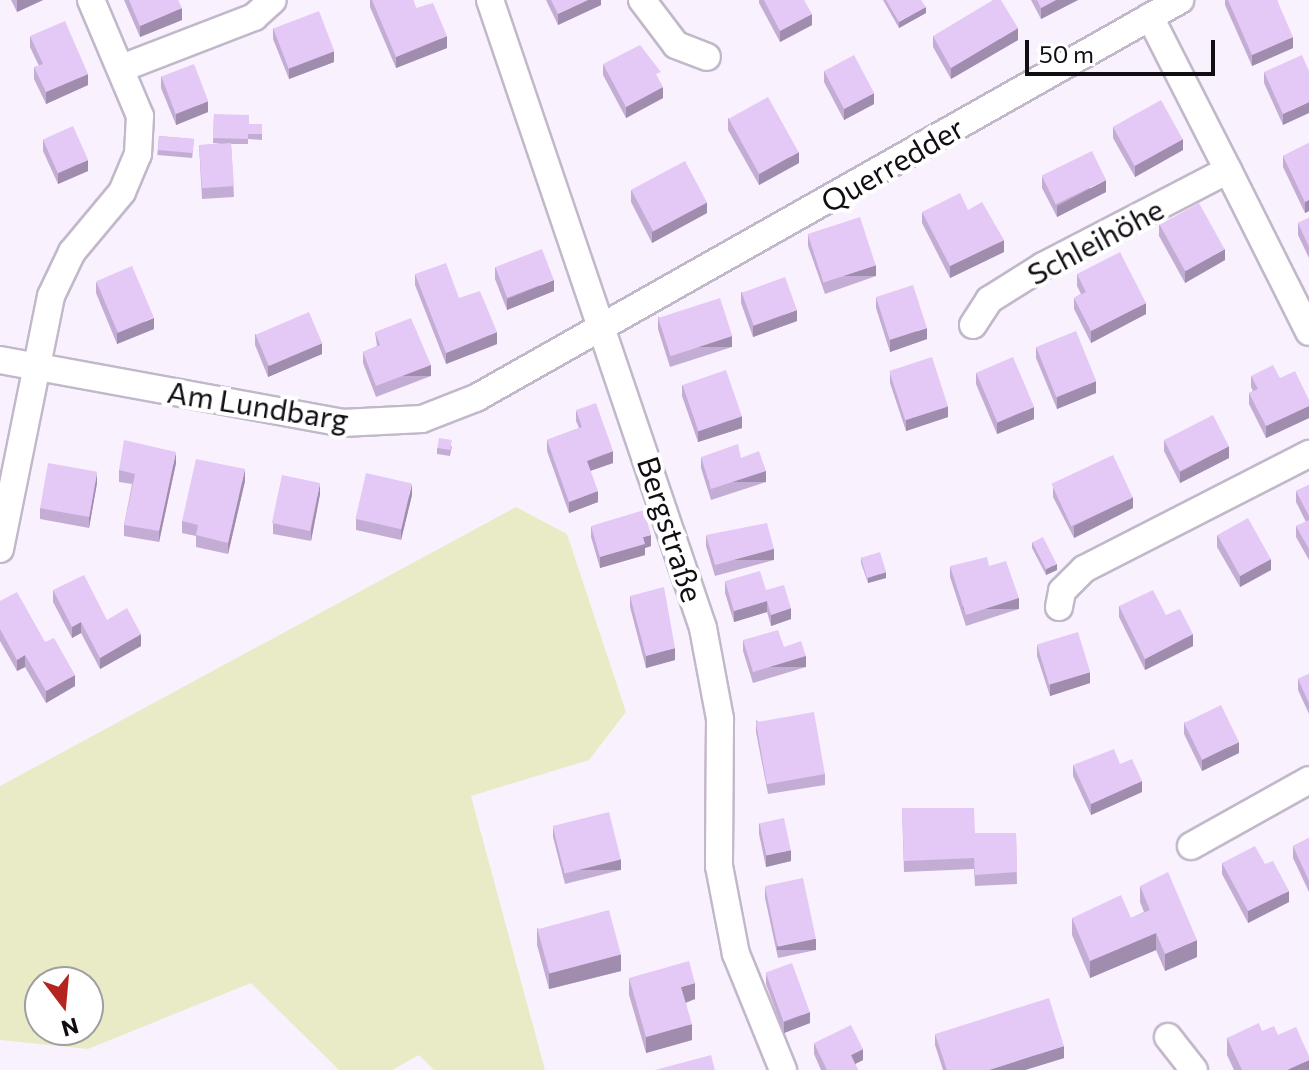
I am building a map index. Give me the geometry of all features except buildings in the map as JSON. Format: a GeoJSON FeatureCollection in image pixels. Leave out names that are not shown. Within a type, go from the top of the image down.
{"type":"FeatureCollection","features":[{"type":"Feature","properties":{"kind":"street"},"geometry":{"type":"LineString","coordinates":[[0,549],[51,296],[72,252],[122,192],[138,154],[140,116],[91,0]]}},
{"type":"Feature","properties":{"kind":"street"},"geometry":{"type":"LineString","coordinates":[[122,68],[254,17],[273,0]]}},
{"type":"Feature","properties":{"kind":"street","name":"Bergstraße"},"geometry":{"type":"LineString","coordinates":[[490,0],[703,628],[720,719],[719,866],[736,954],[783,1070]]}},
{"type":"Feature","properties":{"kind":"street"},"geometry":{"type":"LineString","coordinates":[[642,0],[676,45],[707,57]]}},
{"type":"Feature","properties":{"kind":"street","name":"Querredder"},"geometry":{"type":"LineString","coordinates":[[603,327],[1180,0]]}},
{"type":"Feature","properties":{"kind":"street"},"geometry":{"type":"LineString","coordinates":[[1150,17],[1309,332]]}},
{"type":"Feature","properties":{"kind":"street","name":"Schleihöhe"},"geometry":{"type":"LineString","coordinates":[[973,325],[989,300],[1043,266],[1228,170]]}},
{"type":"Feature","properties":{"kind":"street","name":"Am Lundbarg"},"geometry":{"type":"LineString","coordinates":[[0,360],[342,423],[422,419],[476,398],[603,327]]}},
{"type":"Feature","properties":{"kind":"street"},"geometry":{"type":"LineString","coordinates":[[1059,607],[1062,591],[1084,569],[1309,454]]}},
{"type":"Feature","properties":{"kind":"street"},"geometry":{"type":"LineString","coordinates":[[1191,846],[1309,780]]}},
{"type":"Feature","properties":{"kind":"street"},"geometry":{"type":"LineString","coordinates":[[1168,1037],[1191,1069]]}},
{"type":"Feature","properties":{"kind":"green space"},"geometry":{"type":"Polygon","coordinates":[[[516,507],[567,534],[626,712],[589,760],[471,796],[545,1070],[434,1070],[419,1055],[392,1070],[339,1070],[251,983],[104,1043],[104,966],[24,966],[24,1042],[0,1040],[0,786],[516,507]]]}},
{"type":"Feature","properties":{"kind":"green space"},"geometry":{"type":"Polygon","coordinates":[[[59,1046],[95,1046],[88,1049],[59,1046]]]}}]}
